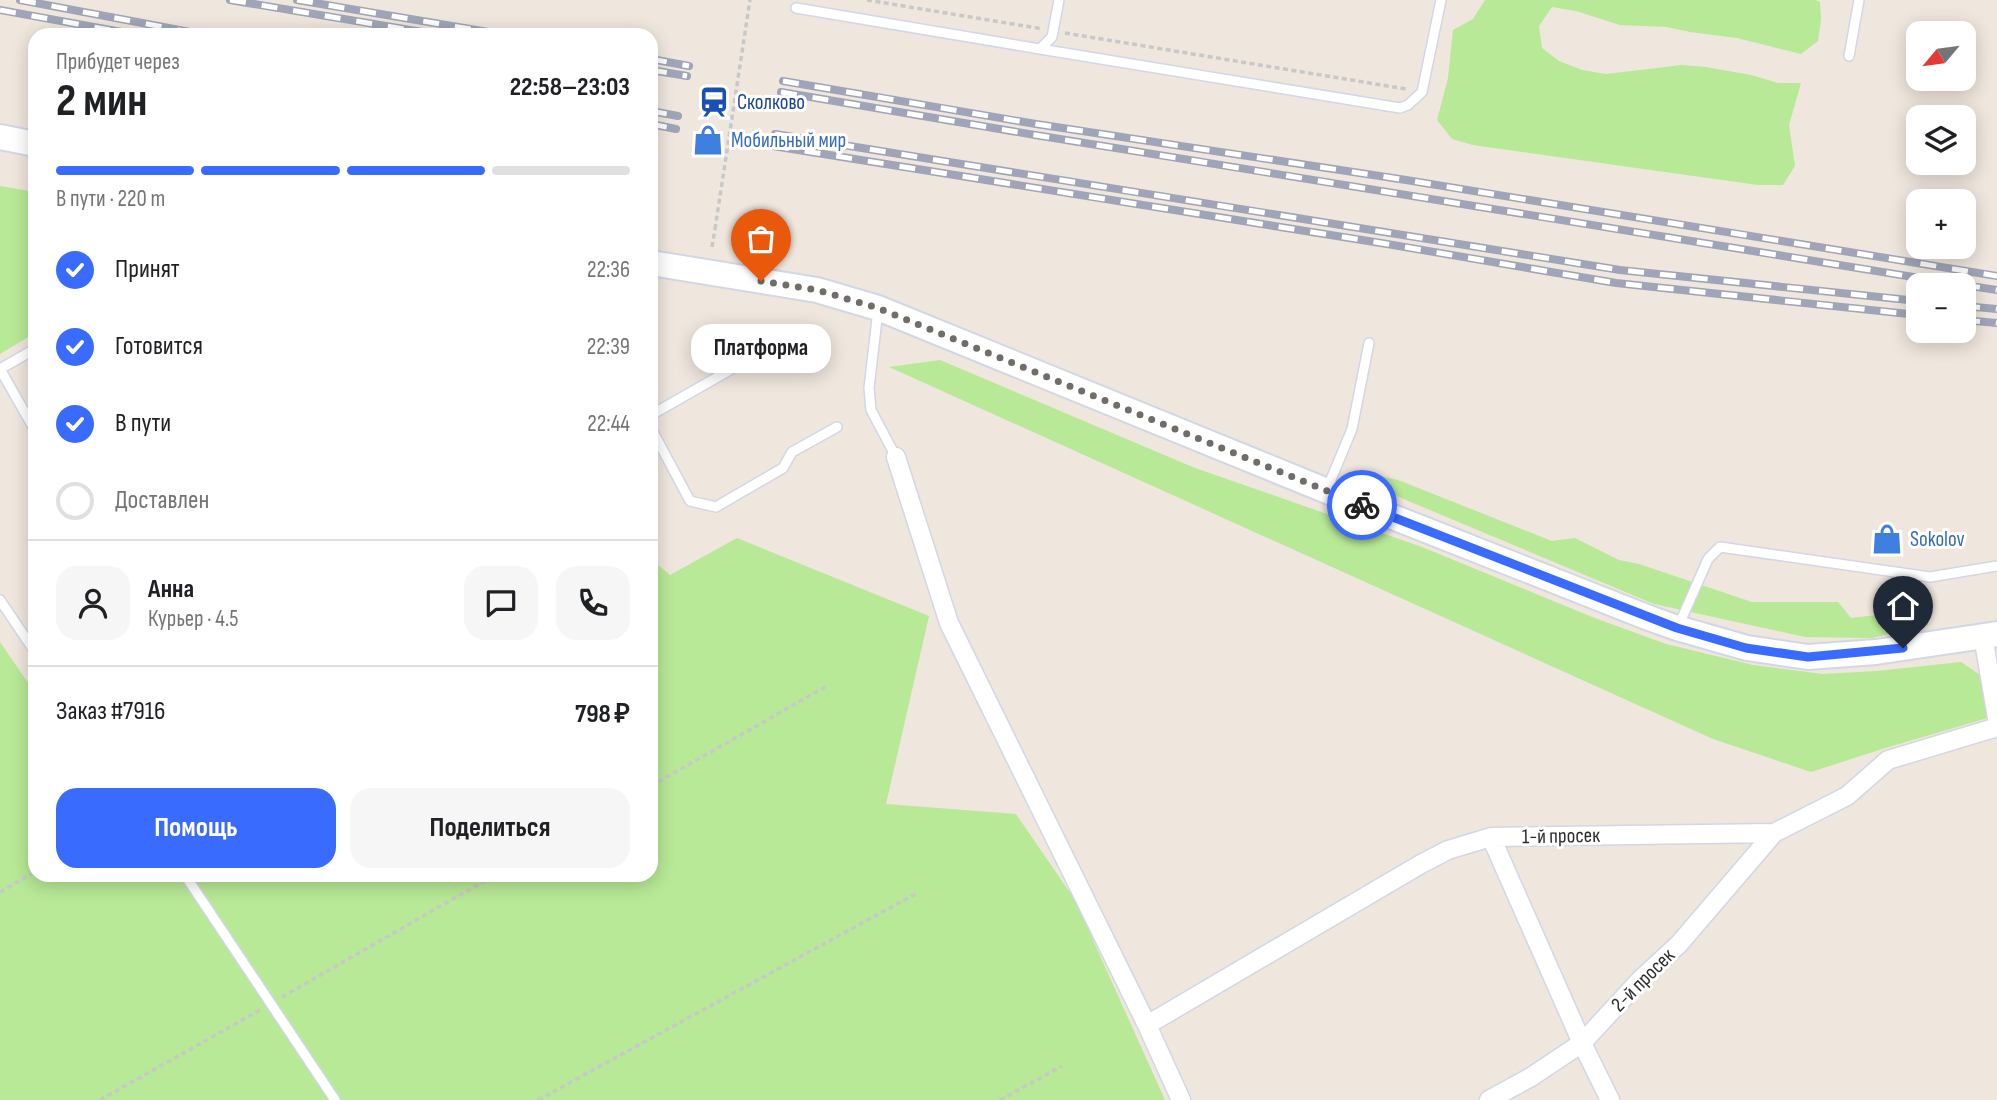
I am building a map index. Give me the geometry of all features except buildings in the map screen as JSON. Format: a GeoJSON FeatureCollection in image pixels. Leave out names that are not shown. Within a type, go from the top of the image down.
{"type":"FeatureCollection","features":[{"type":"Feature","properties":{"kind":"street"},"geometry":{"type":"LineString","coordinates":[[0,137],[28,143]]}},
{"type":"Feature","properties":{"kind":"street"},"geometry":{"type":"LineString","coordinates":[[658,264],[817,290],[878,308],[1327,491],[1677,628],[1746,648],[1808,657],[1876,652],[1990,635],[1997,718]]}},
{"type":"Feature","properties":{"kind":"street"},"geometry":{"type":"LineString","coordinates":[[896,457],[949,623],[1147,1025],[1181,1100]]}},
{"type":"Feature","properties":{"kind":"street","name":"1-й просек"},"geometry":{"type":"LineString","coordinates":[[1147,1025],[1447,850],[1491,837],[1774,833],[1847,796],[1888,760],[1997,727]]}},
{"type":"Feature","properties":{"kind":"street","name":"2-й просек"},"geometry":{"type":"LineString","coordinates":[[1489,1100],[1531,1077],[1582,1043],[1640,980],[1679,944],[1774,833]]}},
{"type":"Feature","properties":{"kind":"street"},"geometry":{"type":"LineString","coordinates":[[1491,837],[1610,1100]]}},
{"type":"Feature","properties":{"kind":"lane"},"geometry":{"type":"LineString","coordinates":[[1040,49],[1052,37],[1059,0]]}},
{"type":"Feature","properties":{"kind":"lane"},"geometry":{"type":"LineString","coordinates":[[796,8],[1400,108],[1408,105],[1422,92],[1441,0]]}},
{"type":"Feature","properties":{"kind":"lane"},"geometry":{"type":"LineString","coordinates":[[1849,56],[1859,0]]}},
{"type":"Feature","properties":{"kind":"lane"},"geometry":{"type":"LineString","coordinates":[[878,308],[869,388],[872,410],[896,457]]}},
{"type":"Feature","properties":{"kind":"lane"},"geometry":{"type":"LineString","coordinates":[[658,411],[779,342]]}},
{"type":"Feature","properties":{"kind":"lane"},"geometry":{"type":"LineString","coordinates":[[1327,491],[1352,429],[1369,343]]}},
{"type":"Feature","properties":{"kind":"lane"},"geometry":{"type":"LineString","coordinates":[[28,353],[0,369],[28,418]]}},
{"type":"Feature","properties":{"kind":"lane"},"geometry":{"type":"LineString","coordinates":[[658,441],[690,501],[716,507],[783,468],[792,452],[837,427]]}},
{"type":"Feature","properties":{"kind":"lane"},"geometry":{"type":"LineString","coordinates":[[1677,628],[1708,559],[1720,547],[1930,577],[1997,566]]}},
{"type":"Feature","properties":{"kind":"lane"},"geometry":{"type":"LineString","coordinates":[[0,600],[28,642]]}},
{"type":"Feature","properties":{"kind":"lane"},"geometry":{"type":"LineString","coordinates":[[190,882],[335,1100]]}},
{"type":"Feature","properties":{"kind":"path"},"geometry":{"type":"LineString","coordinates":[[712,247],[750,0]]}},
{"type":"Feature","properties":{"kind":"path"},"geometry":{"type":"LineString","coordinates":[[867,0],[1422,92]]}},
{"type":"Feature","properties":{"kind":"path"},"geometry":{"type":"LineString","coordinates":[[658,782],[825,687]]}},
{"type":"Feature","properties":{"kind":"path"},"geometry":{"type":"LineString","coordinates":[[0,892],[28,876]]}},
{"type":"Feature","properties":{"kind":"path"},"geometry":{"type":"LineString","coordinates":[[100,1100],[483,882]]}},
{"type":"Feature","properties":{"kind":"path"},"geometry":{"type":"LineString","coordinates":[[538,1100],[917,893]]}},
{"type":"Feature","properties":{"kind":"path"},"geometry":{"type":"LineString","coordinates":[[1000,1100],[1062,1066]]}},
{"type":"Feature","properties":{"kind":"green space"},"geometry":{"type":"Polygon","coordinates":[[[1485,0],[1820,2],[1818,41],[1801,54],[1737,38],[1667,27],[1620,25],[1576,11],[1552,7],[1539,26],[1542,48],[1559,61],[1582,70],[1606,74],[1682,65],[1751,75],[1778,83],[1801,83],[1789,125],[1795,166],[1783,185],[1758,185],[1473,145],[1452,139],[1437,120],[1448,78],[1453,30],[1473,19],[1485,0]]]}},
{"type":"Feature","properties":{"kind":"green space"},"geometry":{"type":"Polygon","coordinates":[[[0,186],[28,191],[28,337],[0,354],[0,186]]]}},
{"type":"Feature","properties":{"kind":"green space"},"geometry":{"type":"Polygon","coordinates":[[[940,360],[1195,468],[1422,547],[1592,617],[1666,644],[1753,665],[1823,674],[1961,662],[1986,679],[1991,717],[1811,772],[1713,739],[889,367],[940,360]]]}},
{"type":"Feature","properties":{"kind":"green space"},"geometry":{"type":"Polygon","coordinates":[[[1371,474],[1398,480],[1552,541],[1575,538],[1619,560],[1639,564],[1752,602],[1838,602],[1851,618],[1927,609],[1928,625],[1872,638],[1805,637],[1654,604],[1387,492],[1371,474]]]}},
{"type":"Feature","properties":{"kind":"green space"},"geometry":{"type":"Polygon","coordinates":[[[737,538],[929,616],[886,804],[1016,814],[1075,900],[1165,1100],[0,1100],[0,642],[28,683],[28,882],[658,882],[658,565],[670,575],[737,538]]]}},
{"type":"Feature","properties":{"kind":"railway"},"geometry":{"type":"LineString","coordinates":[[20,0],[169,28]]}},
{"type":"Feature","properties":{"kind":"railway"},"geometry":{"type":"LineString","coordinates":[[230,0],[398,28]]}},
{"type":"Feature","properties":{"kind":"railway"},"geometry":{"type":"LineString","coordinates":[[297,0],[464,28]]}},
{"type":"Feature","properties":{"kind":"railway"},"geometry":{"type":"LineString","coordinates":[[0,10],[99,28]]}},
{"type":"Feature","properties":{"kind":"railway"},"geometry":{"type":"LineString","coordinates":[[658,60],[689,66]]}},
{"type":"Feature","properties":{"kind":"railway"},"geometry":{"type":"LineString","coordinates":[[658,71],[687,76]]}},
{"type":"Feature","properties":{"kind":"railway"},"geometry":{"type":"LineString","coordinates":[[783,81],[1036,124],[1406,180],[1997,276]]}},
{"type":"Feature","properties":{"kind":"railway"},"geometry":{"type":"LineString","coordinates":[[781,92],[1906,276]]}},
{"type":"Feature","properties":{"kind":"railway"},"geometry":{"type":"LineString","coordinates":[[658,112],[678,116]]}},
{"type":"Feature","properties":{"kind":"railway"},"geometry":{"type":"LineString","coordinates":[[658,125],[676,129]]}},
{"type":"Feature","properties":{"kind":"railway"},"geometry":{"type":"LineString","coordinates":[[775,134],[1620,270],[1906,300]]}},
{"type":"Feature","properties":{"kind":"railway"},"geometry":{"type":"LineString","coordinates":[[773,146],[1616,283],[1906,314]]}},
{"type":"Feature","properties":{"kind":"railway"},"geometry":{"type":"LineString","coordinates":[[1976,287],[1997,290]]}},
{"type":"Feature","properties":{"kind":"railway"},"geometry":{"type":"LineString","coordinates":[[1976,307],[1997,309]]}},
{"type":"Feature","properties":{"kind":"railway"},"geometry":{"type":"LineString","coordinates":[[1976,321],[1997,323]]}},
{"type":"Feature","properties":{"kind":"way so far"},"geometry":{"type":"LineString","coordinates":[[761,281],[817,290],[878,308],[1362,505]]}},
{"type":"Feature","properties":{"kind":"place","name":"Сколково"},"geometry":{"type":"Point","coordinates":[714,102]}},
{"type":"Feature","properties":{"kind":"place","name":"Мобильный мир"},"geometry":{"type":"Point","coordinates":[708,140]}},
{"type":"Feature","properties":{"kind":"place","name":"Платформа"},"geometry":{"type":"Point","coordinates":[761,281]}},
{"type":"Feature","properties":{"kind":"place","name":"Sokolov"},"geometry":{"type":"Point","coordinates":[1887,539]}},
{"type":"Feature","properties":{"kind":"route"},"geometry":{"type":"LineString","coordinates":[[1362,505],[1677,628],[1746,648],[1808,657],[1903,648]]}}]}
